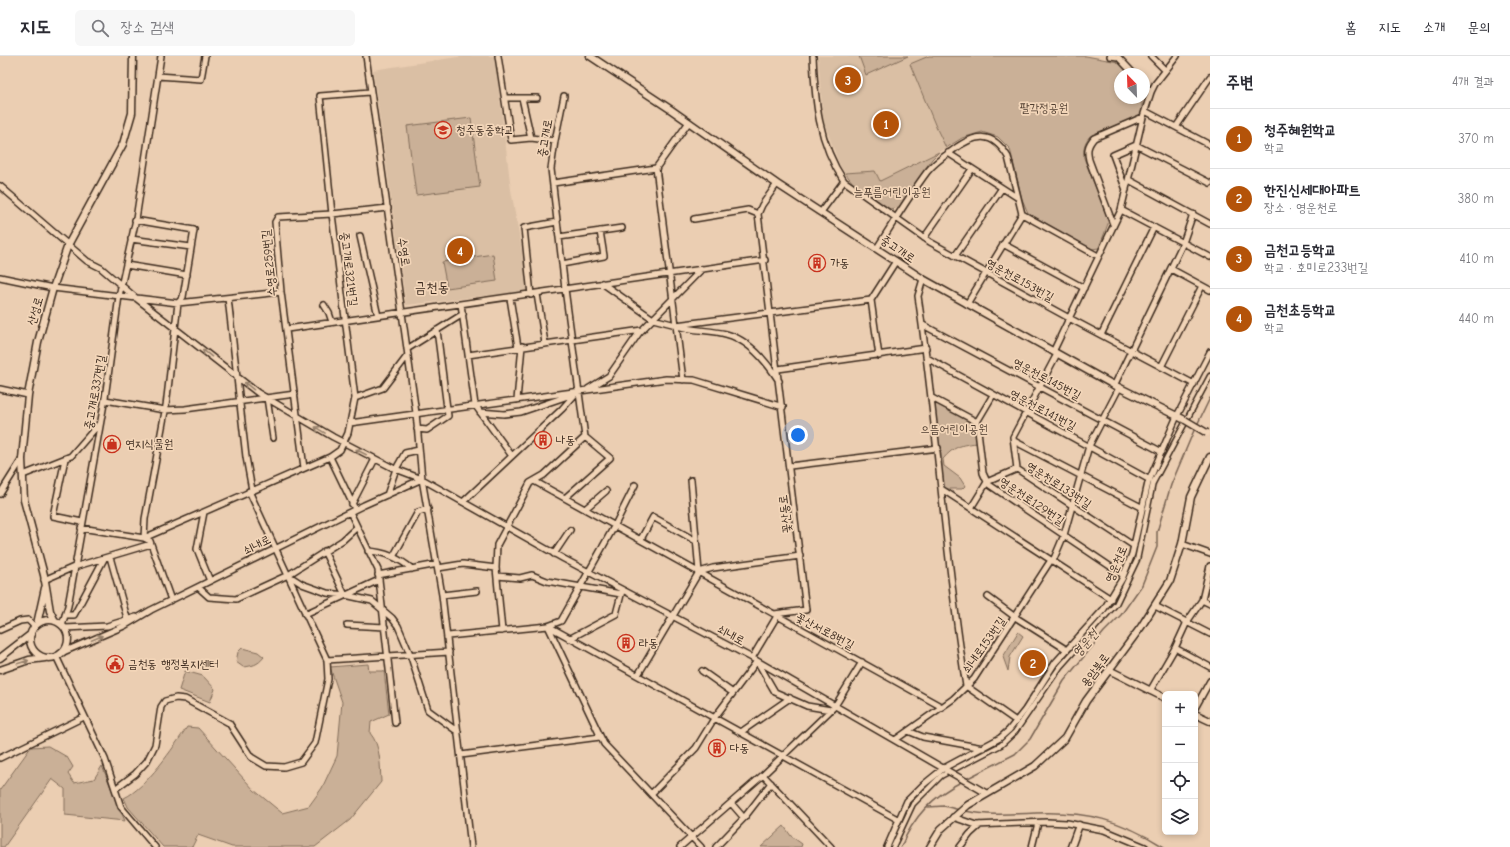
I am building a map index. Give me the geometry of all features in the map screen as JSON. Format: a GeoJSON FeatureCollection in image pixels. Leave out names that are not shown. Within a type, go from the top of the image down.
{"type":"FeatureCollection","features":[{"type":"Feature","properties":{"kind":"street","name":"산성로"},"geometry":{"type":"LineString","coordinates":[[55,621],[50,611],[45,583],[24,500],[22,459],[28,394],[38,342],[53,288],[68,245],[123,144],[132,113],[133,56]]}},
{"type":"Feature","properties":{"kind":"street","name":"중고개로337번길"},"geometry":{"type":"LineString","coordinates":[[64,626],[105,400],[119,296],[132,239],[161,56]]}},
{"type":"Feature","properties":{"kind":"street"},"geometry":{"type":"LineString","coordinates":[[158,76],[201,79],[205,56]]}},
{"type":"Feature","properties":{"kind":"street","name":"수영로"},"geometry":{"type":"LineString","coordinates":[[366,56],[416,413],[422,479],[438,566],[448,636],[471,847]]}},
{"type":"Feature","properties":{"kind":"street"},"geometry":{"type":"LineString","coordinates":[[498,56],[511,140],[531,138],[554,141]]}},
{"type":"Feature","properties":{"kind":"street","name":"중고개로"},"geometry":{"type":"LineString","coordinates":[[591,56],[777,184],[877,248],[923,280],[1117,387],[1178,416],[1208,434]]}},
{"type":"Feature","properties":{"kind":"street"},"geometry":{"type":"LineString","coordinates":[[813,56],[817,108],[822,134],[831,159],[844,181],[820,212]]}},
{"type":"Feature","properties":{"kind":"street"},"geometry":{"type":"LineString","coordinates":[[1110,56],[1118,57],[1128,68]]}},
{"type":"Feature","properties":{"kind":"street"},"geometry":{"type":"LineString","coordinates":[[1151,56],[1165,70]]}},
{"type":"Feature","properties":{"kind":"street","name":"영운천로133번길"},"geometry":{"type":"LineString","coordinates":[[1134,546],[1017,469],[1013,437],[1055,353],[1069,318],[1121,210],[1143,117],[1154,84],[1177,56]]}},
{"type":"Feature","properties":{"kind":"street"},"geometry":{"type":"LineString","coordinates":[[1176,127],[1210,77]]}},
{"type":"Feature","properties":{"kind":"street","name":"중고개로321번길"},"geometry":{"type":"LineString","coordinates":[[343,443],[348,433],[355,398],[332,214],[320,96],[370,92]]}},
{"type":"Feature","properties":{"kind":"street","name":"중고개로"},"geometry":{"type":"LineString","coordinates":[[564,96],[554,141],[551,169],[565,289],[585,437]]}},
{"type":"Feature","properties":{"kind":"street"},"geometry":{"type":"LineString","coordinates":[[505,98],[537,98]]}},
{"type":"Feature","properties":{"kind":"street"},"geometry":{"type":"LineString","coordinates":[[522,98],[531,138]]}},
{"type":"Feature","properties":{"kind":"street"},"geometry":{"type":"LineString","coordinates":[[1145,111],[1209,144]]}},
{"type":"Feature","properties":{"kind":"street"},"geometry":{"type":"LineString","coordinates":[[1113,224],[1090,160],[1088,144],[1094,138],[1143,117]]}},
{"type":"Feature","properties":{"kind":"street"},"geometry":{"type":"LineString","coordinates":[[683,380],[656,168],[689,122]]}},
{"type":"Feature","properties":{"kind":"street"},"geometry":{"type":"LineString","coordinates":[[877,248],[927,172],[938,160],[969,140],[980,136],[994,141],[1003,149],[1008,157],[1022,214],[967,304]]}},
{"type":"Feature","properties":{"kind":"street"},"geometry":{"type":"LineString","coordinates":[[1126,190],[1113,155],[1136,145],[1210,184]]}},
{"type":"Feature","properties":{"kind":"street"},"geometry":{"type":"LineString","coordinates":[[948,153],[1018,198]]}},
{"type":"Feature","properties":{"kind":"street"},"geometry":{"type":"LineString","coordinates":[[553,183],[656,168]]}},
{"type":"Feature","properties":{"kind":"street"},"geometry":{"type":"LineString","coordinates":[[924,238],[972,169]]}},
{"type":"Feature","properties":{"kind":"street"},"geometry":{"type":"LineString","coordinates":[[1129,180],[1210,224]]}},
{"type":"Feature","properties":{"kind":"street","name":"영운천로153번길"},"geometry":{"type":"LineString","coordinates":[[844,181],[924,238],[955,256],[1194,384]]}},
{"type":"Feature","properties":{"kind":"street"},"geometry":{"type":"LineString","coordinates":[[694,219],[748,210],[758,214],[762,205],[777,184]]}},
{"type":"Feature","properties":{"kind":"street"},"geometry":{"type":"LineString","coordinates":[[0,186],[87,261],[101,268],[136,298],[258,393],[343,443],[396,470],[422,479]]}},
{"type":"Feature","properties":{"kind":"street"},"geometry":{"type":"LineString","coordinates":[[955,256],[1002,188]]}},
{"type":"Feature","properties":{"kind":"street","name":"수영로259번길"},"geometry":{"type":"LineString","coordinates":[[304,468],[281,292],[275,222],[278,217],[332,214],[388,208]]}},
{"type":"Feature","properties":{"kind":"street"},"geometry":{"type":"LineString","coordinates":[[1121,210],[1210,257]]}},
{"type":"Feature","properties":{"kind":"street","name":"꽃산동로"},"geometry":{"type":"LineString","coordinates":[[758,214],[780,382],[806,610],[776,615]]}},
{"type":"Feature","properties":{"kind":"street"},"geometry":{"type":"LineString","coordinates":[[1022,214],[1098,256]]}},
{"type":"Feature","properties":{"kind":"street","name":"쇠내로153번길"},"geometry":{"type":"LineString","coordinates":[[895,740],[942,707],[974,679],[1052,560],[1064,535],[1089,446],[1183,243],[1193,214]]}},
{"type":"Feature","properties":{"kind":"street"},"geometry":{"type":"LineString","coordinates":[[135,220],[194,230],[183,297],[178,303],[165,410],[145,519],[144,538]]}},
{"type":"Feature","properties":{"kind":"street"},"geometry":{"type":"LineString","coordinates":[[545,343],[534,294],[524,228],[557,222]]}},
{"type":"Feature","properties":{"kind":"street"},"geometry":{"type":"LineString","coordinates":[[559,237],[622,228]]}},
{"type":"Feature","properties":{"kind":"street"},"geometry":{"type":"LineString","coordinates":[[1101,335],[1154,228]]}},
{"type":"Feature","properties":{"kind":"street"},"geometry":{"type":"LineString","coordinates":[[562,264],[604,256],[600,231]]}},
{"type":"Feature","properties":{"kind":"street"},"geometry":{"type":"LineString","coordinates":[[360,236],[378,316]]}},
{"type":"Feature","properties":{"kind":"street"},"geometry":{"type":"LineString","coordinates":[[132,239],[191,247]]}},
{"type":"Feature","properties":{"kind":"street"},"geometry":{"type":"LineString","coordinates":[[1003,244],[1084,288]]}},
{"type":"Feature","properties":{"kind":"street"},"geometry":{"type":"LineString","coordinates":[[287,329],[765,260]]}},
{"type":"Feature","properties":{"kind":"street"},"geometry":{"type":"LineString","coordinates":[[879,356],[871,300],[896,261]]}},
{"type":"Feature","properties":{"kind":"street"},"geometry":{"type":"LineString","coordinates":[[126,265],[186,275]]}},
{"type":"Feature","properties":{"kind":"street"},"geometry":{"type":"LineString","coordinates":[[587,390],[609,376],[642,330],[702,269]]}},
{"type":"Feature","properties":{"kind":"street"},"geometry":{"type":"LineString","coordinates":[[1171,269],[1210,290]]}},
{"type":"Feature","properties":{"kind":"street"},"geometry":{"type":"LineString","coordinates":[[0,277],[53,288],[178,303],[281,292]]}},
{"type":"Feature","properties":{"kind":"street"},"geometry":{"type":"LineString","coordinates":[[923,280],[918,296],[926,348],[966,686],[1016,721]]}},
{"type":"Feature","properties":{"kind":"street","name":"꽃산동로"},"geometry":{"type":"LineString","coordinates":[[602,284],[653,319],[690,330],[727,334],[739,339],[762,358],[780,382]]}},
{"type":"Feature","properties":{"kind":"street"},"geometry":{"type":"LineString","coordinates":[[1161,366],[1202,286]]}},
{"type":"Feature","properties":{"kind":"street"},"geometry":{"type":"LineString","coordinates":[[115,789],[135,774],[146,761],[155,745],[161,707],[166,702],[176,698],[184,699],[229,723],[251,757],[266,766],[284,767],[301,762],[315,743],[328,679],[327,660],[251,491],[228,298]]}},
{"type":"Feature","properties":{"kind":"street"},"geometry":{"type":"LineString","coordinates":[[510,298],[520,346],[517,400]]}},
{"type":"Feature","properties":{"kind":"street"},"geometry":{"type":"LineString","coordinates":[[676,325],[871,300]]}},
{"type":"Feature","properties":{"kind":"street"},"geometry":{"type":"LineString","coordinates":[[461,304],[475,405],[512,456]]}},
{"type":"Feature","properties":{"kind":"street"},"geometry":{"type":"LineString","coordinates":[[324,305],[332,322]]}},
{"type":"Feature","properties":{"kind":"street"},"geometry":{"type":"LineString","coordinates":[[355,398],[383,388],[407,352],[437,330],[463,314]]}},
{"type":"Feature","properties":{"kind":"street","name":"영운천로145번길"},"geometry":{"type":"LineString","coordinates":[[923,324],[1162,452]]}},
{"type":"Feature","properties":{"kind":"street"},"geometry":{"type":"LineString","coordinates":[[417,429],[427,430],[448,416],[437,330]]}},
{"type":"Feature","properties":{"kind":"street"},"geometry":{"type":"LineString","coordinates":[[468,354],[642,330]]}},
{"type":"Feature","properties":{"kind":"street"},"geometry":{"type":"LineString","coordinates":[[778,369],[879,356],[926,348]]}},
{"type":"Feature","properties":{"kind":"street","name":"영운천로"},"geometry":{"type":"LineString","coordinates":[[887,847],[907,801],[923,785],[946,769],[1000,738],[1016,721],[1055,663],[1104,609],[1111,599],[1123,575],[1134,546],[1150,480],[1178,416],[1210,352]]}},
{"type":"Feature","properties":{"kind":"street","name":"영운천로141번길"},"geometry":{"type":"LineString","coordinates":[[927,358],[1150,480]]}},
{"type":"Feature","properties":{"kind":"street"},"geometry":{"type":"LineString","coordinates":[[892,847],[913,804],[941,776],[1001,745],[1015,732],[1060,667],[1116,604],[1137,560],[1153,483],[1210,376]]}},
{"type":"Feature","properties":{"kind":"street"},"geometry":{"type":"LineString","coordinates":[[350,423],[666,378],[701,382],[783,407]]}},
{"type":"Feature","properties":{"kind":"street"},"geometry":{"type":"LineString","coordinates":[[0,389],[28,394]]}},
{"type":"Feature","properties":{"kind":"street"},"geometry":{"type":"LineString","coordinates":[[480,412],[504,414],[528,410],[564,398],[578,391]]}},
{"type":"Feature","properties":{"kind":"street"},"geometry":{"type":"LineString","coordinates":[[463,502],[562,409],[578,391]]}},
{"type":"Feature","properties":{"kind":"street"},"geometry":{"type":"LineString","coordinates":[[105,400],[165,410],[185,409],[295,394]]}},
{"type":"Feature","properties":{"kind":"street"},"geometry":{"type":"LineString","coordinates":[[932,398],[977,422],[993,395]]}},
{"type":"Feature","properties":{"kind":"street"},"geometry":{"type":"LineString","coordinates":[[267,398],[273,438]]}},
{"type":"Feature","properties":{"kind":"street","name":"영운천로129번길"},"geometry":{"type":"LineString","coordinates":[[977,422],[983,473],[987,482],[1123,575]]}},
{"type":"Feature","properties":{"kind":"street"},"geometry":{"type":"LineString","coordinates":[[23,475],[71,456],[100,423]]}},
{"type":"Feature","properties":{"kind":"street"},"geometry":{"type":"LineString","coordinates":[[502,631],[496,568],[497,545],[530,483],[544,475],[585,437],[610,458],[565,498]]}},
{"type":"Feature","properties":{"kind":"street"},"geometry":{"type":"LineString","coordinates":[[1014,441],[1143,508]]}},
{"type":"Feature","properties":{"kind":"street"},"geometry":{"type":"LineString","coordinates":[[144,538],[330,457],[340,450],[343,443]]}},
{"type":"Feature","properties":{"kind":"street"},"geometry":{"type":"LineString","coordinates":[[790,466],[938,448]]}},
{"type":"Feature","properties":{"kind":"street"},"geometry":{"type":"LineString","coordinates":[[387,495],[396,470],[405,453],[419,450]]}},
{"type":"Feature","properties":{"kind":"street","name":"용암북로"},"geometry":{"type":"LineString","coordinates":[[930,847],[941,829],[953,817],[986,793],[1035,766],[1065,738],[1086,701],[1141,627],[1170,581],[1182,544],[1191,497],[1210,456]]}},
{"type":"Feature","properties":{"kind":"street"},"geometry":{"type":"LineString","coordinates":[[330,457],[353,508],[357,527],[378,577],[395,723]]}},
{"type":"Feature","properties":{"kind":"street"},"geometry":{"type":"LineString","coordinates":[[0,492],[22,459]]}},
{"type":"Feature","properties":{"kind":"street"},"geometry":{"type":"LineString","coordinates":[[65,459],[53,516],[82,525],[144,538],[151,544],[172,600]]}},
{"type":"Feature","properties":{"kind":"street"},"geometry":{"type":"LineString","coordinates":[[353,508],[375,459]]}},
{"type":"Feature","properties":{"kind":"street"},"geometry":{"type":"LineString","coordinates":[[971,508],[987,482],[1017,469]]}},
{"type":"Feature","properties":{"kind":"street","name":"쇠내로"},"geometry":{"type":"LineString","coordinates":[[59,655],[124,626],[136,617],[353,508],[422,479],[622,592],[672,616],[752,658],[833,708],[895,740],[986,793]]}},
{"type":"Feature","properties":{"kind":"street"},"geometry":{"type":"LineString","coordinates":[[638,675],[699,572],[691,480]]}},
{"type":"Feature","properties":{"kind":"street","name":"꽃산서로8번길"},"geometry":{"type":"LineString","coordinates":[[534,481],[942,707]]}},
{"type":"Feature","properties":{"kind":"street"},"geometry":{"type":"LineString","coordinates":[[448,636],[548,626],[561,621],[615,525],[635,485]]}},
{"type":"Feature","properties":{"kind":"street"},"geometry":{"type":"LineString","coordinates":[[943,490],[1111,599]]}},
{"type":"Feature","properties":{"kind":"street"},"geometry":{"type":"LineString","coordinates":[[585,509],[606,491]]}},
{"type":"Feature","properties":{"kind":"street"},"geometry":{"type":"LineString","coordinates":[[393,557],[418,512],[428,510]]}},
{"type":"Feature","properties":{"kind":"street"},"geometry":{"type":"LineString","coordinates":[[204,512],[197,549],[210,581]]}},
{"type":"Feature","properties":{"kind":"street"},"geometry":{"type":"LineString","coordinates":[[640,539],[653,517],[696,541]]}},
{"type":"Feature","properties":{"kind":"street"},"geometry":{"type":"LineString","coordinates":[[198,587],[209,597],[236,599],[288,575],[343,540],[357,527]]}},
{"type":"Feature","properties":{"kind":"street"},"geometry":{"type":"LineString","coordinates":[[554,554],[570,530]]}},
{"type":"Feature","properties":{"kind":"street"},"geometry":{"type":"LineString","coordinates":[[0,658],[31,634],[36,626],[45,583],[74,567],[151,544]]}},
{"type":"Feature","properties":{"kind":"street"},"geometry":{"type":"LineString","coordinates":[[1182,544],[1210,554]]}},
{"type":"Feature","properties":{"kind":"street"},"geometry":{"type":"LineString","coordinates":[[324,551],[345,595]]}},
{"type":"Feature","properties":{"kind":"street"},"geometry":{"type":"LineString","coordinates":[[368,551],[380,552],[393,557],[412,569]]}},
{"type":"Feature","properties":{"kind":"street"},"geometry":{"type":"LineString","coordinates":[[699,572],[713,568],[800,556]]}},
{"type":"Feature","properties":{"kind":"street"},"geometry":{"type":"LineString","coordinates":[[110,557],[127,618]]}},
{"type":"Feature","properties":{"kind":"street"},"geometry":{"type":"LineString","coordinates":[[65,616],[74,615],[104,558]]}},
{"type":"Feature","properties":{"kind":"street"},"geometry":{"type":"LineString","coordinates":[[305,614],[378,577],[412,569],[463,564],[496,568]]}},
{"type":"Feature","properties":{"kind":"street"},"geometry":{"type":"LineString","coordinates":[[1150,691],[1187,622],[1202,600],[1210,566]]}},
{"type":"Feature","properties":{"kind":"street"},"geometry":{"type":"LineString","coordinates":[[288,575],[302,584],[328,593],[372,600],[383,610],[398,626],[410,654],[428,710],[458,732]]}},
{"type":"Feature","properties":{"kind":"street"},"geometry":{"type":"LineString","coordinates":[[497,576],[520,578],[532,575],[547,581],[622,592],[616,614],[569,639]]}},
{"type":"Feature","properties":{"kind":"street"},"geometry":{"type":"LineString","coordinates":[[442,595],[478,591]]}},
{"type":"Feature","properties":{"kind":"street"},"geometry":{"type":"LineString","coordinates":[[988,597],[1015,617],[1067,650]]}},
{"type":"Feature","properties":{"kind":"street"},"geometry":{"type":"LineString","coordinates":[[1202,600],[1210,604]]}},
{"type":"Feature","properties":{"kind":"street"},"geometry":{"type":"LineString","coordinates":[[1155,606],[1210,634]]}},
{"type":"Feature","properties":{"kind":"street"},"geometry":{"type":"LineString","coordinates":[[752,658],[776,615]]}},
{"type":"Feature","properties":{"kind":"street"},"geometry":{"type":"LineString","coordinates":[[36,626],[48,620],[55,621],[64,626],[107,626],[127,618],[136,617]]}},
{"type":"Feature","properties":{"kind":"street"},"geometry":{"type":"LineString","coordinates":[[0,630],[20,621],[28,620],[36,626]]}},
{"type":"Feature","properties":{"kind":"street"},"geometry":{"type":"LineString","coordinates":[[347,625],[385,627]]}},
{"type":"Feature","properties":{"kind":"street"},"geometry":{"type":"LineString","coordinates":[[0,670],[29,660],[59,655],[68,644],[67,633],[64,626]]}},
{"type":"Feature","properties":{"kind":"street"},"geometry":{"type":"LineString","coordinates":[[548,626],[569,639],[783,754],[899,820]]}},
{"type":"Feature","properties":{"kind":"street"},"geometry":{"type":"LineString","coordinates":[[548,626],[604,744],[701,847]]}},
{"type":"Feature","properties":{"kind":"street"},"geometry":{"type":"LineString","coordinates":[[31,634],[31,644],[34,649],[37,653],[46,657]]}},
{"type":"Feature","properties":{"kind":"street"},"geometry":{"type":"LineString","coordinates":[[1174,648],[1210,667]]}},
{"type":"Feature","properties":{"kind":"street"},"geometry":{"type":"LineString","coordinates":[[327,660],[450,652]]}},
{"type":"Feature","properties":{"kind":"street"},"geometry":{"type":"LineString","coordinates":[[59,655],[84,717],[105,760],[121,807],[155,847]]}},
{"type":"Feature","properties":{"kind":"street"},"geometry":{"type":"LineString","coordinates":[[651,794],[696,748],[715,717],[757,662],[775,692],[807,706],[833,708]]}},
{"type":"Feature","properties":{"kind":"street"},"geometry":{"type":"LineString","coordinates":[[680,847],[763,775],[783,754],[833,708],[862,662]]}},
{"type":"Feature","properties":{"kind":"street"},"geometry":{"type":"LineString","coordinates":[[1109,670],[1162,697]]}},
{"type":"Feature","properties":{"kind":"street"},"geometry":{"type":"LineString","coordinates":[[702,672],[734,693]]}},
{"type":"Feature","properties":{"kind":"street"},"geometry":{"type":"LineString","coordinates":[[1198,703],[1210,681]]}},
{"type":"Feature","properties":{"kind":"street"},"geometry":{"type":"LineString","coordinates":[[741,732],[790,698]]}},
{"type":"Feature","properties":{"kind":"street"},"geometry":{"type":"LineString","coordinates":[[1198,715],[1210,721]]}},
{"type":"Feature","properties":{"kind":"street"},"geometry":{"type":"LineString","coordinates":[[0,758],[84,717]]}},
{"type":"Feature","properties":{"kind":"street"},"geometry":{"type":"LineString","coordinates":[[908,731],[923,737],[983,748]]}},
{"type":"Feature","properties":{"kind":"street"},"geometry":{"type":"LineString","coordinates":[[461,755],[600,737]]}},
{"type":"Feature","properties":{"kind":"street"},"geometry":{"type":"LineString","coordinates":[[763,775],[831,847]]}},
{"type":"Feature","properties":{"kind":"street"},"geometry":{"type":"LineString","coordinates":[[716,847],[744,818],[770,782]]}},
{"type":"Feature","properties":{"kind":"street"},"geometry":{"type":"LineString","coordinates":[[731,803],[744,818]]}},
{"type":"Feature","properties":{"kind":"street"},"geometry":{"type":"LineString","coordinates":[[953,817],[980,825],[1047,822],[1079,826],[1104,830],[1146,847]]}},
{"type":"Feature","properties":{"kind":"street"},"geometry":{"type":"LineString","coordinates":[[1032,847],[1038,823]]}},
{"type":"Feature","properties":{"kind":"street"},"geometry":{"type":"LineString","coordinates":[[960,847],[970,834],[980,825]]}},
{"type":"Feature","properties":{"kind":"street"},"geometry":{"type":"LineString","coordinates":[[1071,847],[1079,826]]}},
{"type":"Feature","properties":{"kind":"shaded area"},"geometry":{"type":"Polygon","coordinates":[[[464,56],[495,56],[511,190],[529,291],[406,305],[373,70],[464,56]]]}},
{"type":"Feature","properties":{"kind":"shaded area"},"geometry":{"type":"Polygon","coordinates":[[[818,56],[929,56],[910,64],[946,148],[880,181],[874,171],[845,173],[840,166],[823,120],[818,56]]]}},
{"type":"Feature","properties":{"kind":"green space"},"geometry":{"type":"Polygon","coordinates":[[[859,56],[908,56],[866,75],[859,56]]]}},
{"type":"Feature","properties":{"kind":"green space","name":"팔각정공원"},"geometry":{"type":"Polygon","coordinates":[[[929,56],[1086,56],[1118,62],[1124,68],[1114,68],[1114,104],[1142,104],[1142,111],[1139,116],[1090,136],[1085,144],[1084,158],[1109,221],[1099,248],[1092,249],[1028,213],[1022,199],[1010,149],[998,137],[982,132],[962,138],[946,148],[910,64],[929,56]]]}},
{"type":"Feature","properties":{"kind":"green space"},"geometry":{"type":"Polygon","coordinates":[[[471,118],[480,187],[416,195],[407,126],[471,118]]]}},
{"type":"Feature","properties":{"kind":"green space","name":"늘푸름어린이공원"},"geometry":{"type":"Polygon","coordinates":[[[939,152],[932,159],[899,207],[890,209],[853,183],[845,173],[875,171],[880,181],[939,152]]]}},
{"type":"Feature","properties":{"kind":"green space"},"geometry":{"type":"Polygon","coordinates":[[[493,254],[497,281],[447,288],[442,262],[493,254]]]}},
{"type":"Feature","properties":{"kind":"green space","name":"으뜸어린이공원"},"geometry":{"type":"Polygon","coordinates":[[[933,399],[976,423],[979,443],[959,446],[943,459],[944,466],[960,478],[965,486],[962,489],[943,489],[933,399]]]}},
{"type":"Feature","properties":{"kind":"green space"},"geometry":{"type":"Polygon","coordinates":[[[1018,632],[1023,636],[1010,657],[1008,671],[1003,657],[1018,632]]]}},
{"type":"Feature","properties":{"kind":"green space"},"geometry":{"type":"Polygon","coordinates":[[[242,648],[258,652],[264,657],[255,665],[243,667],[236,662],[238,652],[242,648]]]}},
{"type":"Feature","properties":{"kind":"green space"},"geometry":{"type":"Polygon","coordinates":[[[368,664],[369,671],[384,671],[389,714],[371,722],[370,733],[374,738],[378,750],[381,782],[350,820],[315,847],[232,847],[198,835],[192,847],[163,847],[128,807],[124,798],[141,786],[159,766],[187,727],[198,728],[254,790],[282,813],[309,806],[322,788],[337,756],[342,702],[330,667],[368,664]]]}},
{"type":"Feature","properties":{"kind":"green space"},"geometry":{"type":"Polygon","coordinates":[[[185,671],[203,676],[215,689],[210,702],[179,690],[185,671]]]}},
{"type":"Feature","properties":{"kind":"green space"},"geometry":{"type":"Polygon","coordinates":[[[48,746],[67,757],[73,767],[68,774],[74,783],[94,779],[102,766],[125,821],[65,815],[65,789],[52,779],[4,847],[0,847],[0,790],[31,747],[48,746]]]}},
{"type":"Feature","properties":{"kind":"green space"},"geometry":{"type":"Polygon","coordinates":[[[784,826],[791,836],[802,844],[801,847],[761,847],[784,826]]]}},
{"type":"Feature","properties":{"kind":"waterway","name":"영운천"},"geometry":{"type":"LineString","coordinates":[[1197,425],[1210,398]]}},
{"type":"Feature","properties":{"kind":"waterway","name":"영운천"},"geometry":{"type":"LineString","coordinates":[[966,779],[1015,754],[1030,739],[1064,681],[1104,632],[1121,615],[1142,585],[1157,547],[1157,532],[1171,485],[1195,428]]}},
{"type":"Feature","properties":{"kind":"waterway","name":"영운천"},"geometry":{"type":"LineString","coordinates":[[901,847],[912,826],[926,808],[943,793],[963,781]]}},
{"type":"Feature","properties":{"kind":"waterway"},"geometry":{"type":"LineString","coordinates":[[928,807],[944,806],[960,810]]}},
{"type":"Feature","properties":{"kind":"waterway"},"geometry":{"type":"LineString","coordinates":[[965,811],[992,814],[1054,813],[1087,816],[1103,819],[1133,830],[1164,847]]}},
{"type":"Feature","properties":{"kind":"place","name":"금천고등학교"},"geometry":{"type":"Point","coordinates":[848,80]}},
{"type":"Feature","properties":{"kind":"place","name":"청주혜원학교"},"geometry":{"type":"Point","coordinates":[886,124]}},
{"type":"Feature","properties":{"kind":"place","name":"청주동중학교"},"geometry":{"type":"Point","coordinates":[443,130]}},
{"type":"Feature","properties":{"kind":"place","name":"금천초등학교"},"geometry":{"type":"Point","coordinates":[460,251]}},
{"type":"Feature","properties":{"kind":"place","name":"가동"},"geometry":{"type":"Point","coordinates":[817,263]}},
{"type":"Feature","properties":{"kind":"place","name":"나동"},"geometry":{"type":"Point","coordinates":[543,440]}},
{"type":"Feature","properties":{"kind":"place","name":"연지식물원"},"geometry":{"type":"Point","coordinates":[112,444]}},
{"type":"Feature","properties":{"kind":"place","name":"라동"},"geometry":{"type":"Point","coordinates":[626,643]}},
{"type":"Feature","properties":{"kind":"place","name":"한진신세대아파트"},"geometry":{"type":"Point","coordinates":[1033,663]}},
{"type":"Feature","properties":{"kind":"place","name":"금천동 행정복지센터"},"geometry":{"type":"Point","coordinates":[115,664]}},
{"type":"Feature","properties":{"kind":"place","name":"다동"},"geometry":{"type":"Point","coordinates":[717,748]}},
{"type":"Feature","properties":{"kind":"district","name":"금천동"},"geometry":{"type":"Point","coordinates":[432,287]}}]}
